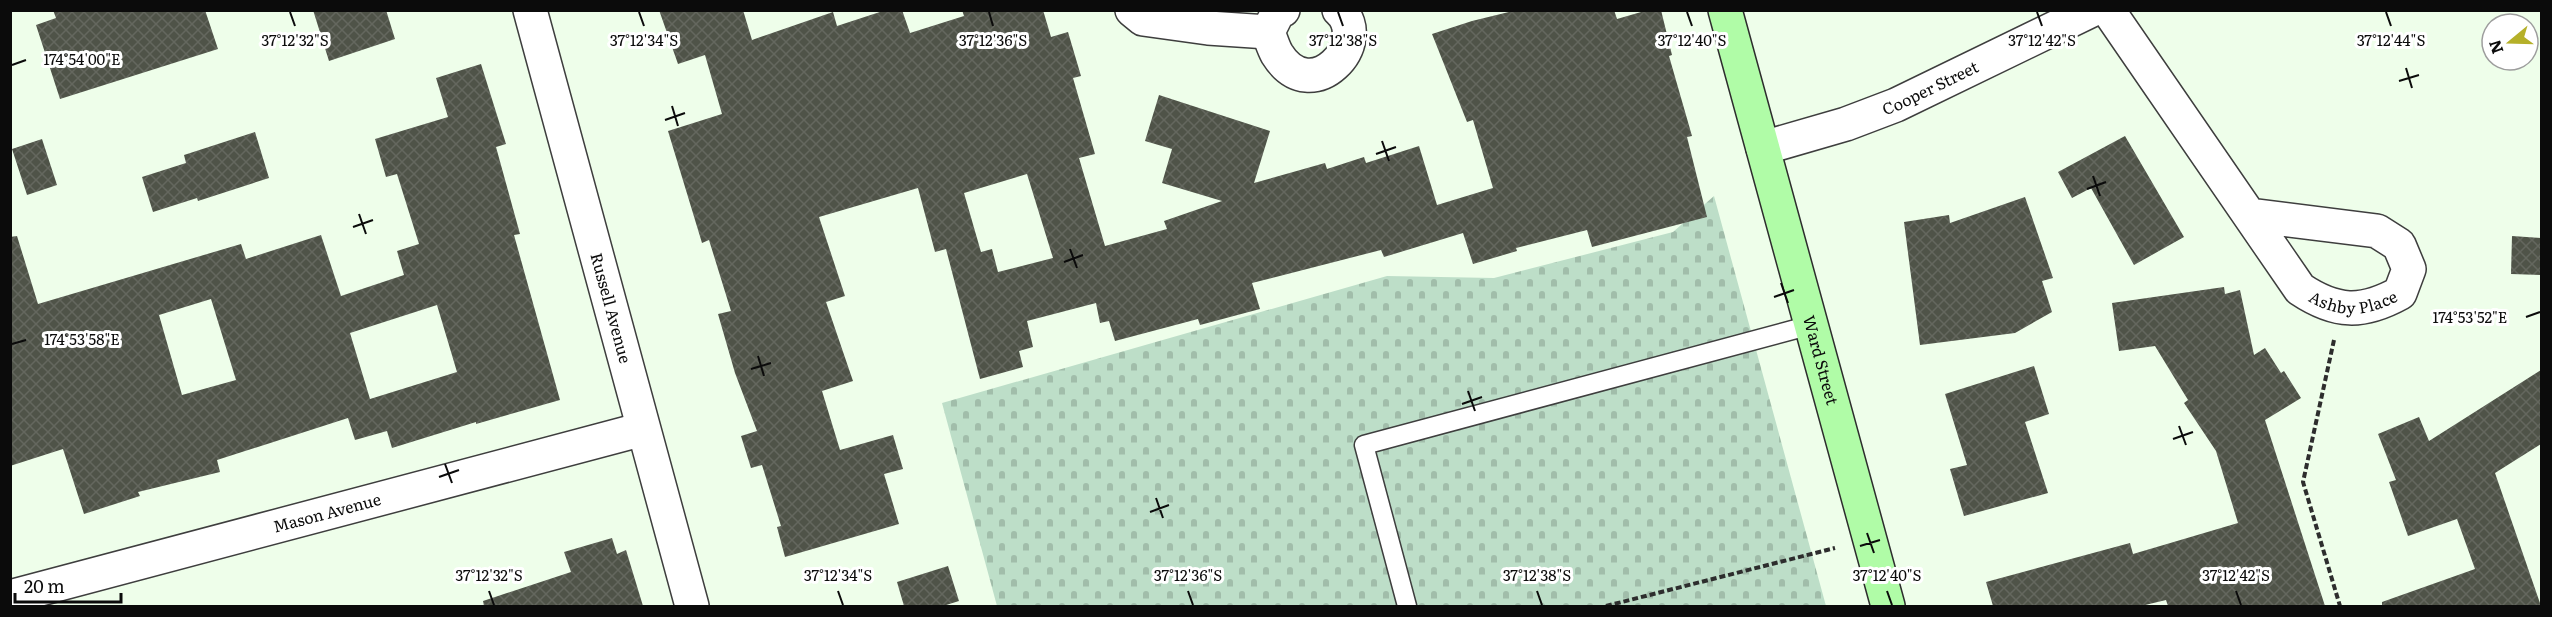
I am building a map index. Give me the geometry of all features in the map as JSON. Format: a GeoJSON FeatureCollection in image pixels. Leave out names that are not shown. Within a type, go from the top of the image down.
{"type":"FeatureCollection","features":[{"type":"Feature","properties":{"kind":"street","name":"Russell Avenue"},"geometry":{"type":"LineString","coordinates":[[530,10],[692,606]]}},
{"type":"Feature","properties":{"kind":"street"},"geometry":{"type":"LineString","coordinates":[[1132,10],[1143,19],[1208,28],[1276,21],[1277,54],[1295,72],[1314,76],[1335,67],[1346,50],[1348,32],[1344,15],[1339,10]]}},
{"type":"Feature","properties":{"kind":"street","name":"Ward Street"},"geometry":{"type":"LineString","coordinates":[[1725,10],[1888,606]]}},
{"type":"Feature","properties":{"kind":"street","name":"Cooper Street"},"geometry":{"type":"LineString","coordinates":[[1763,148],[1846,124],[1896,105],[2092,10]]}},
{"type":"Feature","properties":{"kind":"street"},"geometry":{"type":"LineString","coordinates":[[2108,10],[2250,215]]}},
{"type":"Feature","properties":{"kind":"street","name":"Mason Avenue"},"geometry":{"type":"LineString","coordinates":[[10,597],[643,429]]}},
{"type":"Feature","properties":{"kind":"lane"},"geometry":{"type":"LineString","coordinates":[[1407,606],[1364,445],[1811,325]]}},
{"type":"Feature","properties":{"kind":"path"},"geometry":{"type":"LineString","coordinates":[[2334,339],[2303,482],[2340,606]]}},
{"type":"Feature","properties":{"kind":"path"},"geometry":{"type":"LineString","coordinates":[[1606,606],[1835,548]]}},
{"type":"Feature","properties":{"kind":"green space"},"geometry":{"type":"Polygon","coordinates":[[[1714,196],[1826,606],[997,606],[942,403],[1387,276],[1494,278],[1673,232],[1714,196]]]}},
{"type":"Feature","properties":{"kind":"building"},"geometry":{"type":"Polygon","coordinates":[[[53,10],[205,10],[218,49],[60,99],[36,25],[56,18],[53,10]]]}},
{"type":"Feature","properties":{"kind":"building"},"geometry":{"type":"Polygon","coordinates":[[[313,10],[386,10],[395,39],[329,61],[313,10]]]}},
{"type":"Feature","properties":{"kind":"building"},"geometry":{"type":"Polygon","coordinates":[[[659,10],[743,10],[752,40],[833,12],[837,26],[886,10],[902,10],[910,33],[964,16],[962,10],[1043,10],[1051,37],[1068,32],[1081,76],[1073,78],[1095,154],[1079,158],[1105,246],[1167,229],[1164,221],[1222,201],[1162,183],[1172,149],[1145,141],[1159,95],[1270,131],[1254,183],[1325,163],[1327,169],[1364,157],[1366,163],[1419,146],[1437,205],[1493,188],[1473,120],[1467,122],[1432,34],[1517,10],[1614,10],[1617,19],[1648,10],[1661,10],[1672,55],[1669,56],[1692,136],[1687,137],[1707,217],[1592,247],[1587,230],[1516,248],[1517,251],[1473,264],[1463,233],[1384,257],[1381,250],[1252,283],[1260,309],[1200,325],[1198,319],[1115,341],[1109,321],[1100,323],[1096,303],[1027,321],[1033,347],[1019,351],[1023,367],[980,379],[946,249],[935,252],[918,188],[819,217],[845,296],[826,302],[853,381],[822,391],[840,450],[893,435],[903,469],[884,474],[899,524],[785,557],[777,527],[781,526],[762,465],[751,468],[741,436],[757,431],[735,373],[718,314],[731,311],[709,240],[702,243],[668,131],[722,114],[705,55],[678,64],[659,10]],[[1027,174],[964,193],[981,252],[992,249],[998,272],[1053,258],[1027,174]]]}},
{"type":"Feature","properties":{"kind":"building"},"geometry":{"type":"Polygon","coordinates":[[[481,64],[506,144],[496,147],[520,234],[514,235],[560,400],[476,424],[476,422],[392,448],[387,431],[355,440],[348,418],[217,460],[220,472],[138,492],[140,496],[84,514],[63,449],[10,466],[10,237],[17,236],[38,304],[241,244],[246,259],[321,235],[341,296],[404,275],[397,251],[419,244],[397,174],[386,177],[375,139],[448,117],[436,78],[481,64]],[[211,299],[159,315],[182,395],[236,380],[211,299]],[[437,305],[350,333],[370,399],[457,372],[437,305]]]}},
{"type":"Feature","properties":{"kind":"building"},"geometry":{"type":"Polygon","coordinates":[[[255,132],[269,178],[198,201],[197,198],[153,212],[142,177],[186,163],[184,155],[255,132]]]}},
{"type":"Feature","properties":{"kind":"building"},"geometry":{"type":"Polygon","coordinates":[[[2125,136],[2184,237],[2134,265],[2091,188],[2072,198],[2058,172],[2125,136]]]}},
{"type":"Feature","properties":{"kind":"building"},"geometry":{"type":"Polygon","coordinates":[[[42,139],[57,185],[27,195],[12,149],[42,139]]]}},
{"type":"Feature","properties":{"kind":"building"},"geometry":{"type":"Polygon","coordinates":[[[2025,197],[2053,278],[2042,281],[2052,312],[2015,333],[1920,345],[1904,222],[1949,215],[1950,223],[2025,197]]]}},
{"type":"Feature","properties":{"kind":"building"},"geometry":{"type":"Polygon","coordinates":[[[2512,236],[2541,238],[2541,275],[2511,274],[2512,236]]]}},
{"type":"Feature","properties":{"kind":"building"},"geometry":{"type":"Polygon","coordinates":[[[2224,287],[2225,294],[2240,290],[2254,355],[2265,348],[2281,373],[2284,371],[2301,398],[2265,420],[2325,606],[2168,606],[2166,600],[2141,606],[1993,606],[1986,582],[2130,543],[2133,554],[2238,523],[2216,451],[2184,403],[2188,400],[2155,346],[2119,351],[2112,303],[2224,287]]]}},
{"type":"Feature","properties":{"kind":"building"},"geometry":{"type":"Polygon","coordinates":[[[2034,366],[2049,414],[2025,422],[2048,493],[1964,516],[1950,469],[1967,465],[1945,394],[2034,366]]]}},
{"type":"Feature","properties":{"kind":"building"},"geometry":{"type":"Polygon","coordinates":[[[2541,370],[2541,444],[2495,473],[2541,606],[2382,606],[2382,602],[2475,569],[2457,519],[2408,536],[2389,482],[2396,480],[2378,434],[2419,417],[2429,441],[2541,370]]]}},
{"type":"Feature","properties":{"kind":"building"},"geometry":{"type":"Polygon","coordinates":[[[612,538],[617,554],[626,550],[643,606],[484,606],[483,601],[571,572],[564,552],[612,538]]]}},
{"type":"Feature","properties":{"kind":"building"},"geometry":{"type":"Polygon","coordinates":[[[948,566],[959,601],[943,606],[904,606],[897,582],[948,566]]]}}]}
